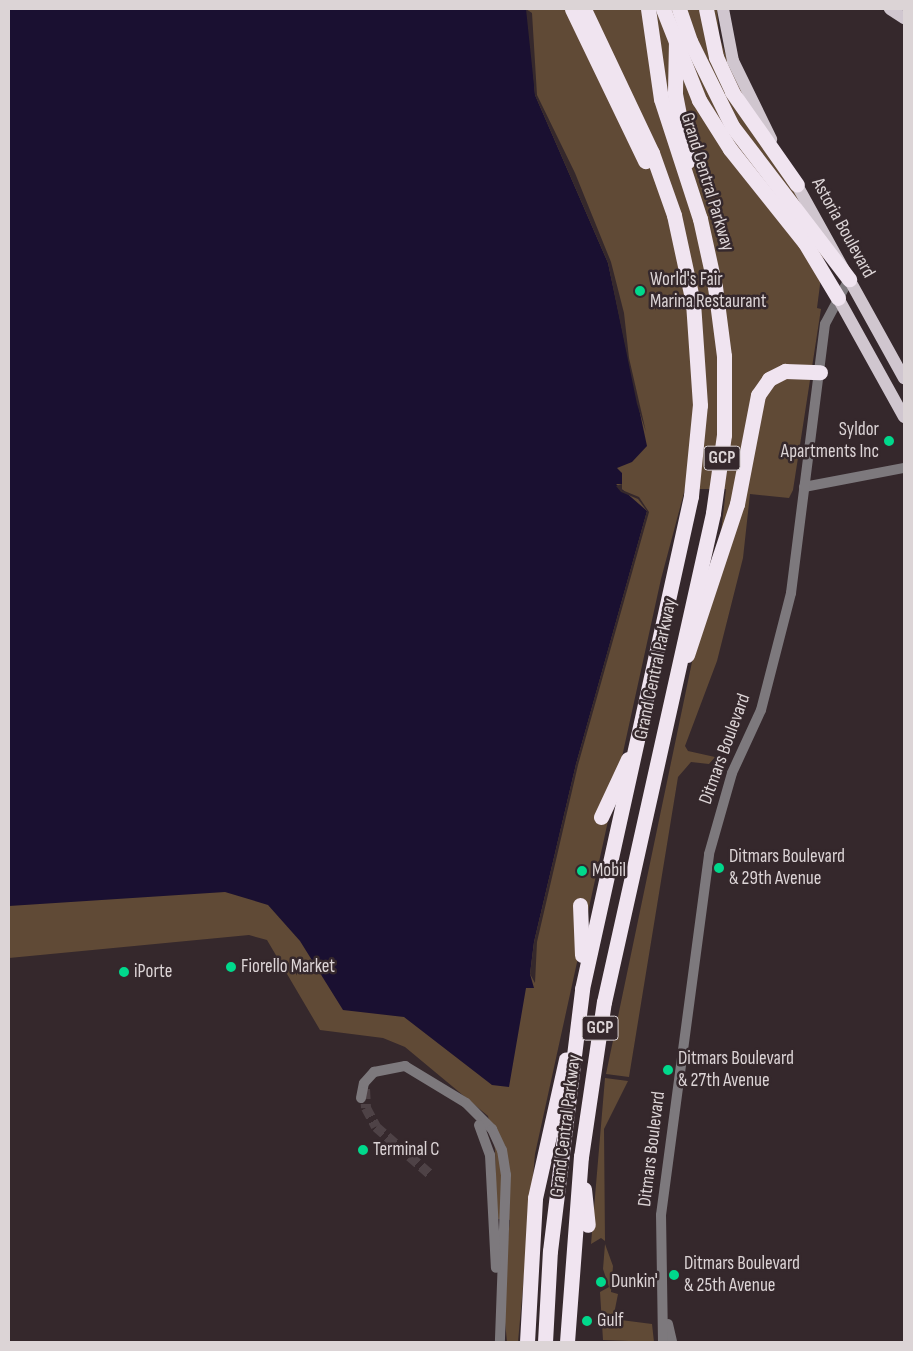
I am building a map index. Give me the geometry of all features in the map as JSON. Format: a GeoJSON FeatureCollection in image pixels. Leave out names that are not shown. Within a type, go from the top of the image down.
{"type":"FeatureCollection","features":[{"type":"Feature","properties":{"kind":"highway"},"geometry":{"type":"LineString","coordinates":[[566,9],[602,75]]}},
{"type":"Feature","properties":{"kind":"highway","name":"Grand Central Parkway"},"geometry":{"type":"LineString","coordinates":[[572,9],[666,210],[696,327]]}},
{"type":"Feature","properties":{"kind":"highway","name":"Grand Central Parkway"},"geometry":{"type":"LineString","coordinates":[[545,1342],[550,1251],[582,988],[693,483],[699,412],[696,327],[684,252],[667,190],[584,9]]}},
{"type":"Feature","properties":{"kind":"highway","name":"Grand Central Parkway"},"geometry":{"type":"LineString","coordinates":[[567,1342],[581,1157],[612,963],[713,513],[724,435],[722,336],[700,219],[661,99],[648,9]]}},
{"type":"Feature","properties":{"kind":"highway"},"geometry":{"type":"LineString","coordinates":[[663,9],[699,100],[730,149],[805,243],[838,298]]}},
{"type":"Feature","properties":{"kind":"highway"},"geometry":{"type":"LineString","coordinates":[[680,9],[676,94],[700,219]]}},
{"type":"Feature","properties":{"kind":"highway"},"geometry":{"type":"LineString","coordinates":[[680,9],[690,41],[732,126],[849,279]]}},
{"type":"Feature","properties":{"kind":"highway"},"geometry":{"type":"LineString","coordinates":[[706,9],[714,50],[732,92],[798,184]]}},
{"type":"Feature","properties":{"kind":"highway"},"geometry":{"type":"LineString","coordinates":[[672,694],[730,530],[758,394],[769,379],[785,371],[820,372]]}},
{"type":"Feature","properties":{"kind":"highway"},"geometry":{"type":"LineString","coordinates":[[601,817],[614,781],[635,747]]}},
{"type":"Feature","properties":{"kind":"highway"},"geometry":{"type":"LineString","coordinates":[[580,905],[582,988]]}},
{"type":"Feature","properties":{"kind":"highway"},"geometry":{"type":"LineString","coordinates":[[527,1342],[525,1310],[528,1271],[543,1153],[579,1016]]}},
{"type":"Feature","properties":{"kind":"highway"},"geometry":{"type":"LineString","coordinates":[[581,1157],[588,1225]]}},
{"type":"Feature","properties":{"kind":"highway"},"geometry":{"type":"LineString","coordinates":[[515,1342],[525,1310]]}},
{"type":"Feature","properties":{"kind":"main road","name":"Astoria Boulevard"},"geometry":{"type":"LineString","coordinates":[[723,9],[728,48],[750,97],[904,378]]}},
{"type":"Feature","properties":{"kind":"main road"},"geometry":{"type":"LineString","coordinates":[[890,9],[904,18]]}},
{"type":"Feature","properties":{"kind":"main road","name":"Astoria Boulevard"},"geometry":{"type":"LineString","coordinates":[[838,298],[904,417]]}},
{"type":"Feature","properties":{"kind":"street","name":"Ditmars Boulevard"},"geometry":{"type":"LineString","coordinates":[[663,1342],[661,1215],[709,854],[732,772],[761,710],[790,593],[826,321],[849,279]]}},
{"type":"Feature","properties":{"kind":"street"},"geometry":{"type":"LineString","coordinates":[[804,487],[904,468]]}},
{"type":"Feature","properties":{"kind":"street"},"geometry":{"type":"LineString","coordinates":[[361,1098],[371,1074],[400,1065],[413,1069],[478,1112],[492,1129],[504,1158],[504,1220],[499,1294]]}},
{"type":"Feature","properties":{"kind":"street"},"geometry":{"type":"LineString","coordinates":[[480,1125],[490,1155],[499,1294],[500,1342]]}},
{"type":"Feature","properties":{"kind":"street","name":"Ditmars Boulevard"},"geometry":{"type":"LineString","coordinates":[[663,1298],[672,1342]]}},
{"type":"Feature","properties":{"kind":"shaded area"},"geometry":{"type":"Polygon","coordinates":[[[9,9],[526,9],[529,13],[535,95],[608,263],[647,446],[632,462],[617,468],[622,473],[622,484],[616,484],[647,511],[576,764],[534,942],[530,974],[534,988],[526,988],[509,1087],[492,1085],[404,1017],[343,1010],[300,941],[268,905],[225,892],[9,906],[9,9]]]}},
{"type":"Feature","properties":{"kind":"shaded area"},"geometry":{"type":"Polygon","coordinates":[[[483,9],[717,9],[719,35],[730,68],[826,239],[817,308],[821,309],[793,490],[789,498],[750,494],[743,558],[717,661],[685,746],[688,751],[715,757],[709,764],[691,762],[678,777],[629,1077],[606,1074],[692,662],[714,594],[726,489],[685,489],[661,579],[535,1154],[518,1342],[507,1342],[502,1291],[510,1220],[497,1219],[495,1149],[488,1116],[405,1047],[383,1038],[320,1030],[267,940],[249,935],[9,958],[9,689],[483,9]]]}},
{"type":"Feature","properties":{"kind":"shaded area"},"geometry":{"type":"Polygon","coordinates":[[[605,1078],[628,1081],[604,1129],[605,1241],[601,1238],[591,1244],[605,1078]]]}},
{"type":"Feature","properties":{"kind":"shaded area"},"geometry":{"type":"Polygon","coordinates":[[[605,1244],[613,1266],[611,1292],[618,1294],[613,1319],[652,1324],[654,1342],[603,1340],[600,1292],[609,1287],[603,1269],[605,1244]]]}},
{"type":"Feature","properties":{"kind":"pier"},"geometry":{"type":"Polygon","coordinates":[[[526,9],[532,13],[537,95],[575,173],[611,262],[624,313],[629,358],[646,432],[637,404],[608,263],[535,95],[526,9]]]}},
{"type":"Feature","properties":{"kind":"pier"},"geometry":{"type":"Polygon","coordinates":[[[622,484],[622,490],[639,497],[649,512],[578,765],[537,942],[535,983],[530,974],[534,942],[576,764],[647,511],[638,499],[621,492],[616,486],[622,484]]]}},
{"type":"Feature","properties":{"kind":"tunnel"},"geometry":{"type":"LineString","coordinates":[[365,1089],[366,1108],[376,1127],[432,1176]]}},
{"type":"Feature","properties":{"kind":"place","name":"World's Fair Marina Restaurant"},"geometry":{"type":"Point","coordinates":[640,291]}},
{"type":"Feature","properties":{"kind":"place","name":"Syldor Apartments Inc"},"geometry":{"type":"Point","coordinates":[889,441]}},
{"type":"Feature","properties":{"kind":"place","name":"Ditmars Boulevard & 29th Avenue"},"geometry":{"type":"Point","coordinates":[719,868]}},
{"type":"Feature","properties":{"kind":"place","name":"Mobil"},"geometry":{"type":"Point","coordinates":[582,871]}},
{"type":"Feature","properties":{"kind":"place","name":"Fiorello Market"},"geometry":{"type":"Point","coordinates":[231,967]}},
{"type":"Feature","properties":{"kind":"place","name":"iPorte"},"geometry":{"type":"Point","coordinates":[124,972]}},
{"type":"Feature","properties":{"kind":"place","name":"Ditmars Boulevard & 27th Avenue"},"geometry":{"type":"Point","coordinates":[668,1070]}},
{"type":"Feature","properties":{"kind":"place","name":"Terminal C"},"geometry":{"type":"Point","coordinates":[363,1150]}},
{"type":"Feature","properties":{"kind":"place","name":"Ditmars Boulevard & 25th Avenue"},"geometry":{"type":"Point","coordinates":[674,1275]}},
{"type":"Feature","properties":{"kind":"place","name":"Dunkin'"},"geometry":{"type":"Point","coordinates":[601,1282]}},
{"type":"Feature","properties":{"kind":"place","name":"Gulf"},"geometry":{"type":"Point","coordinates":[587,1321]}}]}
